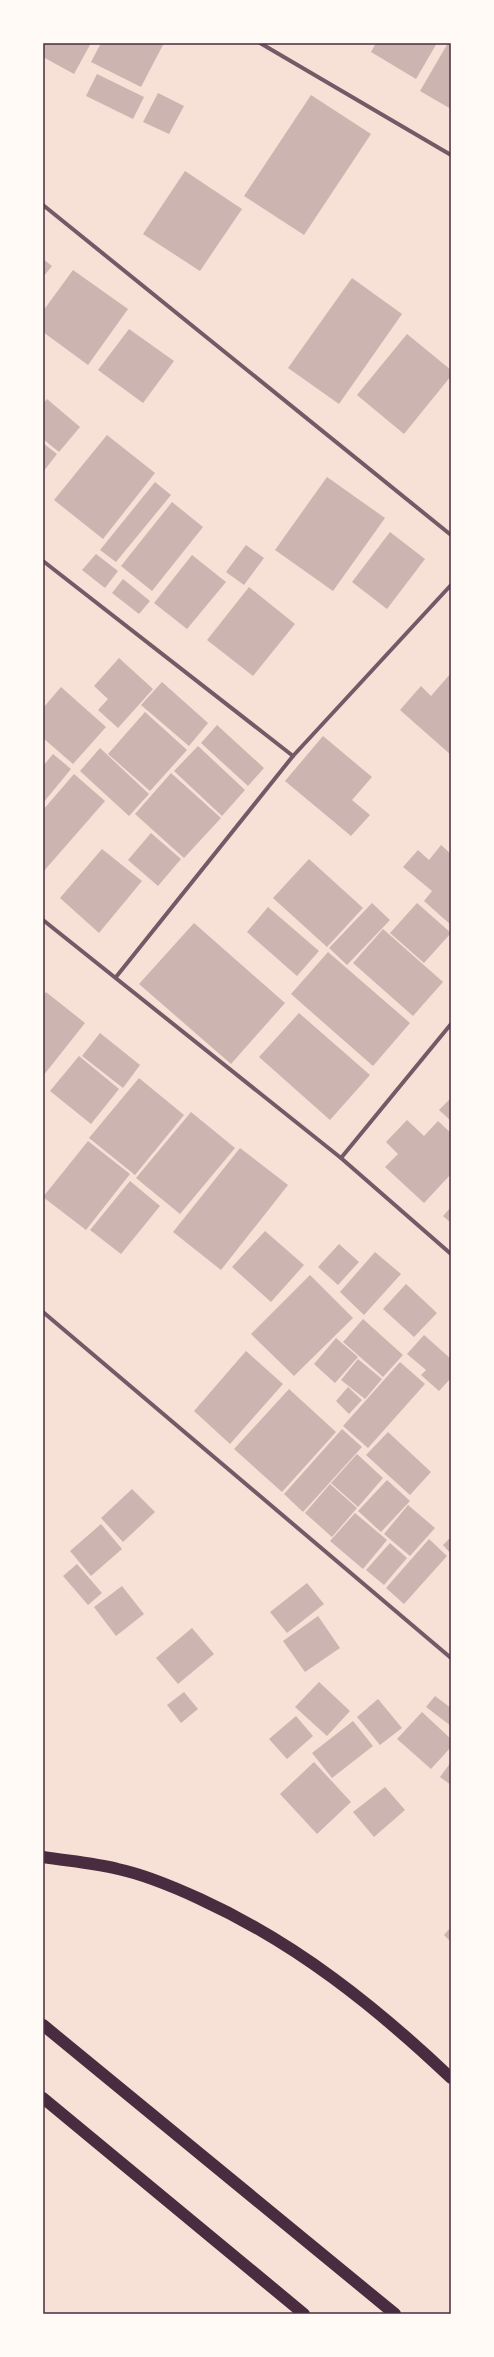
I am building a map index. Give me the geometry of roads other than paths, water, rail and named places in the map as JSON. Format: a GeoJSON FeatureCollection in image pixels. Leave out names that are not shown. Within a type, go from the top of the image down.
{"type":"FeatureCollection","features":[{"type":"Feature","properties":{"kind":"highway"},"geometry":{"type":"LineString","coordinates":[[43,1858],[118,1869],[149,1878],[213,1905],[271,1935],[355,1993],[404,2034],[451,2078]]}},
{"type":"Feature","properties":{"kind":"highway"},"geometry":{"type":"LineString","coordinates":[[43,2026],[395,2314]]}},
{"type":"Feature","properties":{"kind":"highway"},"geometry":{"type":"LineString","coordinates":[[43,2098],[304,2314]]}},
{"type":"Feature","properties":{"kind":"street"},"geometry":{"type":"LineString","coordinates":[[260,43],[310,70],[451,155]]}},
{"type":"Feature","properties":{"kind":"street"},"geometry":{"type":"LineString","coordinates":[[43,205],[451,535]]}},
{"type":"Feature","properties":{"kind":"street"},"geometry":{"type":"LineString","coordinates":[[43,561],[293,756]]}},
{"type":"Feature","properties":{"kind":"street"},"geometry":{"type":"LineString","coordinates":[[116,977],[293,756],[451,585]]}},
{"type":"Feature","properties":{"kind":"street"},"geometry":{"type":"LineString","coordinates":[[43,920],[340,1158],[451,1254]]}},
{"type":"Feature","properties":{"kind":"street"},"geometry":{"type":"LineString","coordinates":[[340,1158],[451,1024]]}},
{"type":"Feature","properties":{"kind":"street"},"geometry":{"type":"LineString","coordinates":[[43,1312],[451,1658]]}}]}
